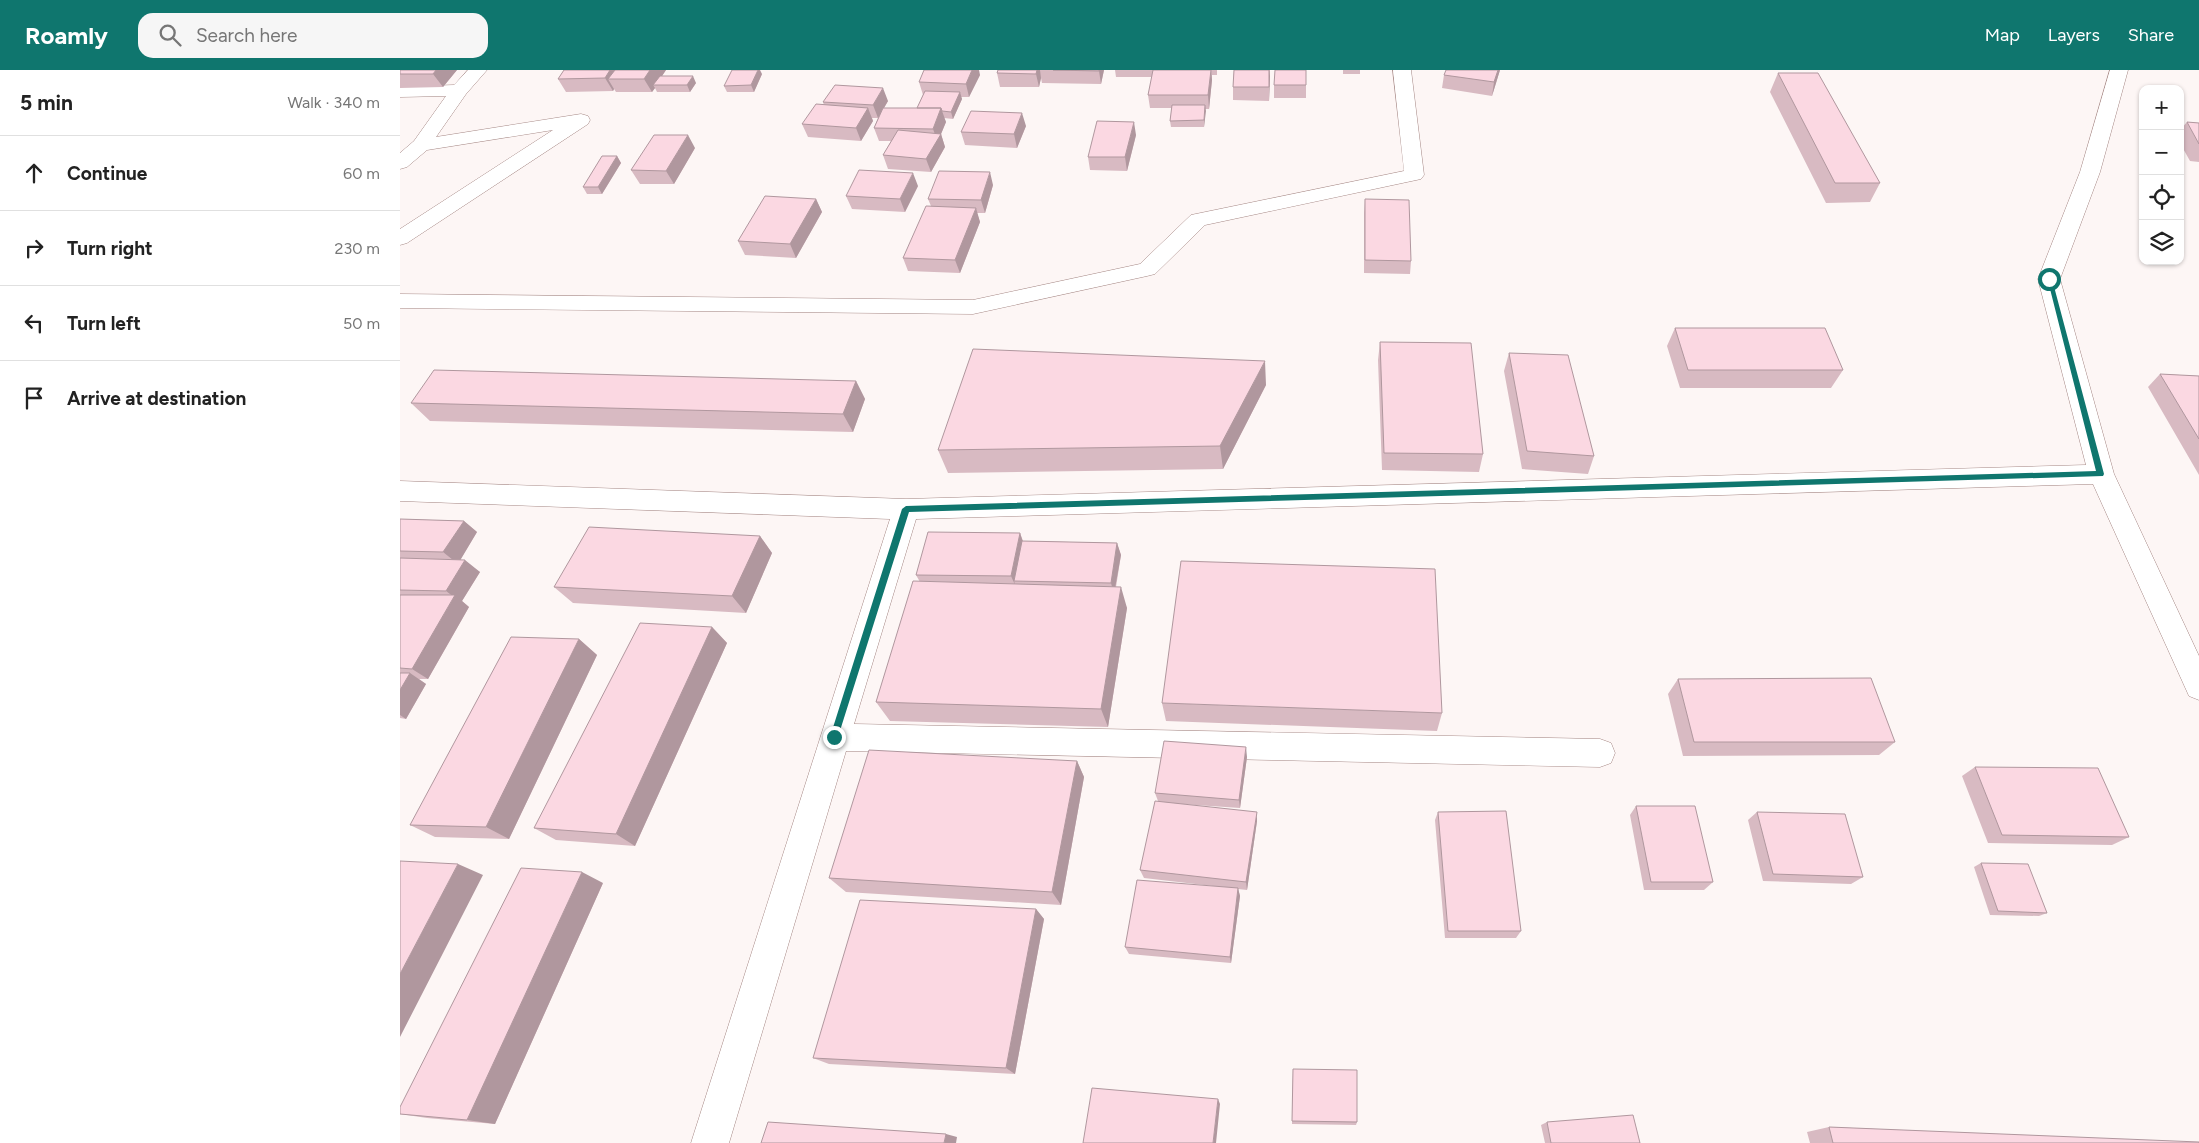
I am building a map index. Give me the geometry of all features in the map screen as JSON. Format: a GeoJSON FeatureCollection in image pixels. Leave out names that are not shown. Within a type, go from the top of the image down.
{"type":"FeatureCollection","features":[{"type":"Feature","properties":{"kind":"street"},"geometry":{"type":"LineString","coordinates":[[400,163],[421,145],[459,90],[478,70]]}},
{"type":"Feature","properties":{"kind":"street"},"geometry":{"type":"LineString","coordinates":[[400,301],[973,307],[1147,269],[1198,220],[1414,175],[1402,70]]}},
{"type":"Feature","properties":{"kind":"street"},"geometry":{"type":"LineString","coordinates":[[2119,70],[2090,172],[2049,279],[2101,474],[2199,687]]}},
{"type":"Feature","properties":{"kind":"street"},"geometry":{"type":"LineString","coordinates":[[400,92],[459,90]]}},
{"type":"Feature","properties":{"kind":"street"},"geometry":{"type":"LineString","coordinates":[[400,238],[581,120],[421,145]]}},
{"type":"Feature","properties":{"kind":"street"},"geometry":{"type":"LineString","coordinates":[[400,492],[906,509],[2101,474]]}},
{"type":"Feature","properties":{"kind":"street"},"geometry":{"type":"LineString","coordinates":[[710,1143],[906,509]]}},
{"type":"Feature","properties":{"kind":"street"},"geometry":{"type":"LineString","coordinates":[[834,737],[1600,753]]}},
{"type":"Feature","properties":{"kind":"building"},"geometry":{"type":"Polygon","coordinates":[[[400,70],[436,70],[433,74],[400,74],[400,70]]]}},
{"type":"Feature","properties":{"kind":"building"},"geometry":{"type":"Polygon","coordinates":[[[564,70],[610,70],[605,78],[558,79],[564,70]]]}},
{"type":"Feature","properties":{"kind":"building"},"geometry":{"type":"Polygon","coordinates":[[[615,70],[650,70],[644,79],[608,79],[615,70]]]}},
{"type":"Feature","properties":{"kind":"building"},"geometry":{"type":"Polygon","coordinates":[[[732,70],[758,70],[751,85],[724,86],[732,70]]]}},
{"type":"Feature","properties":{"kind":"building"},"geometry":{"type":"Polygon","coordinates":[[[924,70],[972,70],[966,84],[919,82],[924,70]]]}},
{"type":"Feature","properties":{"kind":"building"},"geometry":{"type":"Polygon","coordinates":[[[998,70],[1037,70],[1036,74],[997,73],[998,70]]]}},
{"type":"Feature","properties":{"kind":"building"},"geometry":{"type":"Polygon","coordinates":[[[1053,70],[1099,70],[1099,71],[1053,70]]]}},
{"type":"Feature","properties":{"kind":"building"},"geometry":{"type":"Polygon","coordinates":[[[1153,70],[1211,70],[1208,95],[1148,95],[1153,70]]]}},
{"type":"Feature","properties":{"kind":"building"},"geometry":{"type":"Polygon","coordinates":[[[1234,70],[1269,70],[1269,87],[1233,87],[1234,70]]]}},
{"type":"Feature","properties":{"kind":"building"},"geometry":{"type":"Polygon","coordinates":[[[1275,70],[1306,70],[1306,85],[1274,85],[1275,70]]]}},
{"type":"Feature","properties":{"kind":"building"},"geometry":{"type":"Polygon","coordinates":[[[1446,70],[1498,70],[1494,82],[1444,75],[1446,70]]]}},
{"type":"Feature","properties":{"kind":"building"},"geometry":{"type":"Polygon","coordinates":[[[1778,73],[1818,73],[1880,183],[1835,183],[1778,73]]]}},
{"type":"Feature","properties":{"kind":"building"},"geometry":{"type":"Polygon","coordinates":[[[660,76],[693,76],[687,85],[653,85],[660,76]]]}},
{"type":"Feature","properties":{"kind":"building"},"geometry":{"type":"Polygon","coordinates":[[[835,85],[883,88],[873,105],[823,102],[835,85]]]}},
{"type":"Feature","properties":{"kind":"building"},"geometry":{"type":"Polygon","coordinates":[[[925,91],[960,92],[951,112],[942,111],[941,108],[917,108],[925,91]]]}},
{"type":"Feature","properties":{"kind":"building"},"geometry":{"type":"Polygon","coordinates":[[[816,104],[868,108],[856,128],[802,124],[816,104]]]}},
{"type":"Feature","properties":{"kind":"building"},"geometry":{"type":"Polygon","coordinates":[[[1172,105],[1205,105],[1204,120],[1170,121],[1172,105]]]}},
{"type":"Feature","properties":{"kind":"building"},"geometry":{"type":"Polygon","coordinates":[[[883,108],[941,108],[933,129],[874,128],[883,108]]]}},
{"type":"Feature","properties":{"kind":"building"},"geometry":{"type":"Polygon","coordinates":[[[971,111],[1022,113],[1014,134],[961,132],[971,111]]]}},
{"type":"Feature","properties":{"kind":"building"},"geometry":{"type":"Polygon","coordinates":[[[1097,121],[1134,122],[1125,157],[1088,157],[1097,121]]]}},
{"type":"Feature","properties":{"kind":"building"},"geometry":{"type":"Polygon","coordinates":[[[2187,122],[2199,123],[2199,144],[2187,122]]]}},
{"type":"Feature","properties":{"kind":"building"},"geometry":{"type":"Polygon","coordinates":[[[898,130],[941,134],[926,159],[883,155],[898,130]]]}},
{"type":"Feature","properties":{"kind":"building"},"geometry":{"type":"Polygon","coordinates":[[[654,135],[688,135],[666,171],[631,170],[654,135]]]}},
{"type":"Feature","properties":{"kind":"building"},"geometry":{"type":"Polygon","coordinates":[[[602,156],[617,156],[598,187],[583,187],[602,156]]]}},
{"type":"Feature","properties":{"kind":"building"},"geometry":{"type":"Polygon","coordinates":[[[859,170],[913,173],[900,199],[846,196],[859,170]]]}},
{"type":"Feature","properties":{"kind":"building"},"geometry":{"type":"Polygon","coordinates":[[[939,171],[990,172],[981,200],[928,199],[939,171]]]}},
{"type":"Feature","properties":{"kind":"building"},"geometry":{"type":"Polygon","coordinates":[[[765,196],[816,199],[790,244],[738,241],[765,196]]]}},
{"type":"Feature","properties":{"kind":"building"},"geometry":{"type":"Polygon","coordinates":[[[1365,199],[1409,200],[1411,261],[1365,260],[1365,199]]]}},
{"type":"Feature","properties":{"kind":"building"},"geometry":{"type":"Polygon","coordinates":[[[926,206],[976,208],[955,260],[903,258],[926,206]]]}},
{"type":"Feature","properties":{"kind":"building"},"geometry":{"type":"Polygon","coordinates":[[[1675,328],[1825,328],[1843,370],[1688,370],[1675,328]]]}},
{"type":"Feature","properties":{"kind":"building"},"geometry":{"type":"Polygon","coordinates":[[[1380,342],[1471,343],[1483,454],[1384,453],[1380,342]]]}},
{"type":"Feature","properties":{"kind":"building"},"geometry":{"type":"Polygon","coordinates":[[[973,349],[1265,361],[1220,446],[938,450],[973,349]]]}},
{"type":"Feature","properties":{"kind":"building"},"geometry":{"type":"Polygon","coordinates":[[[1509,353],[1568,355],[1594,456],[1527,451],[1509,353]]]}},
{"type":"Feature","properties":{"kind":"building"},"geometry":{"type":"Polygon","coordinates":[[[434,370],[856,381],[843,414],[411,403],[434,370]]]}},
{"type":"Feature","properties":{"kind":"building"},"geometry":{"type":"Polygon","coordinates":[[[2160,374],[2199,376],[2199,439],[2160,374]]]}},
{"type":"Feature","properties":{"kind":"building"},"geometry":{"type":"Polygon","coordinates":[[[400,519],[464,521],[443,552],[400,551],[400,519]]]}},
{"type":"Feature","properties":{"kind":"building"},"geometry":{"type":"Polygon","coordinates":[[[589,527],[760,536],[732,596],[554,587],[589,527]]]}},
{"type":"Feature","properties":{"kind":"building"},"geometry":{"type":"Polygon","coordinates":[[[928,532],[1020,533],[1011,576],[916,575],[928,532]]]}},
{"type":"Feature","properties":{"kind":"building"},"geometry":{"type":"Polygon","coordinates":[[[1022,541],[1117,543],[1111,583],[1014,581],[1022,541]]]}},
{"type":"Feature","properties":{"kind":"building"},"geometry":{"type":"Polygon","coordinates":[[[400,558],[465,560],[446,591],[400,590],[400,558]]]}},
{"type":"Feature","properties":{"kind":"building"},"geometry":{"type":"Polygon","coordinates":[[[1181,561],[1435,569],[1442,713],[1162,703],[1181,561]]]}},
{"type":"Feature","properties":{"kind":"building"},"geometry":{"type":"Polygon","coordinates":[[[913,581],[1121,587],[1101,709],[876,702],[913,581]]]}},
{"type":"Feature","properties":{"kind":"building"},"geometry":{"type":"Polygon","coordinates":[[[400,595],[455,595],[412,669],[400,668],[400,595]]]}},
{"type":"Feature","properties":{"kind":"building"},"geometry":{"type":"Polygon","coordinates":[[[640,623],[712,627],[616,834],[534,828],[640,623]]]}},
{"type":"Feature","properties":{"kind":"building"},"geometry":{"type":"Polygon","coordinates":[[[511,637],[579,639],[486,827],[410,825],[511,637]]]}},
{"type":"Feature","properties":{"kind":"building"},"geometry":{"type":"Polygon","coordinates":[[[400,673],[410,673],[400,690],[400,673]]]}},
{"type":"Feature","properties":{"kind":"building"},"geometry":{"type":"Polygon","coordinates":[[[1871,678],[1895,742],[1694,742],[1678,679],[1871,678]]]}},
{"type":"Feature","properties":{"kind":"building"},"geometry":{"type":"Polygon","coordinates":[[[1164,741],[1246,747],[1239,800],[1155,793],[1164,741]]]}},
{"type":"Feature","properties":{"kind":"building"},"geometry":{"type":"Polygon","coordinates":[[[869,750],[1077,761],[1052,892],[829,878],[869,750]]]}},
{"type":"Feature","properties":{"kind":"building"},"geometry":{"type":"Polygon","coordinates":[[[1975,767],[2098,768],[2129,837],[2002,835],[1975,767]]]}},
{"type":"Feature","properties":{"kind":"building"},"geometry":{"type":"Polygon","coordinates":[[[1155,801],[1257,812],[1246,882],[1140,870],[1155,801]]]}},
{"type":"Feature","properties":{"kind":"building"},"geometry":{"type":"Polygon","coordinates":[[[1636,806],[1695,806],[1713,882],[1651,882],[1636,806]]]}},
{"type":"Feature","properties":{"kind":"building"},"geometry":{"type":"Polygon","coordinates":[[[1506,811],[1521,931],[1448,931],[1438,812],[1506,811]]]}},
{"type":"Feature","properties":{"kind":"building"},"geometry":{"type":"Polygon","coordinates":[[[1757,812],[1845,814],[1863,877],[1773,874],[1757,812]]]}},
{"type":"Feature","properties":{"kind":"building"},"geometry":{"type":"Polygon","coordinates":[[[400,861],[458,864],[400,974],[400,861]]]}},
{"type":"Feature","properties":{"kind":"building"},"geometry":{"type":"Polygon","coordinates":[[[1981,863],[2028,864],[2047,913],[1998,911],[1981,863]]]}},
{"type":"Feature","properties":{"kind":"building"},"geometry":{"type":"Polygon","coordinates":[[[521,868],[582,872],[467,1120],[400,1114],[400,1107],[521,868]]]}},
{"type":"Feature","properties":{"kind":"building"},"geometry":{"type":"Polygon","coordinates":[[[1137,880],[1238,888],[1230,957],[1125,947],[1137,880]]]}},
{"type":"Feature","properties":{"kind":"building"},"geometry":{"type":"Polygon","coordinates":[[[860,900],[1036,909],[1006,1068],[813,1058],[860,900]]]}},
{"type":"Feature","properties":{"kind":"building"},"geometry":{"type":"Polygon","coordinates":[[[1293,1069],[1357,1070],[1357,1122],[1292,1121],[1293,1069]]]}},
{"type":"Feature","properties":{"kind":"building"},"geometry":{"type":"Polygon","coordinates":[[[1092,1088],[1218,1099],[1213,1143],[1083,1143],[1092,1088]]]}},
{"type":"Feature","properties":{"kind":"building"},"geometry":{"type":"Polygon","coordinates":[[[1633,1115],[1640,1143],[1551,1143],[1547,1122],[1633,1115]]]}},
{"type":"Feature","properties":{"kind":"building"},"geometry":{"type":"Polygon","coordinates":[[[768,1122],[946,1134],[944,1143],[761,1143],[768,1122]]]}},
{"type":"Feature","properties":{"kind":"building"},"geometry":{"type":"Polygon","coordinates":[[[1829,1127],[2199,1142],[2199,1143],[1833,1143],[1829,1127]]]}},
{"type":"Feature","properties":{"kind":"route"},"geometry":{"type":"LineString","coordinates":[[834,737],[906,509],[2101,474],[2049,279]]}}]}
